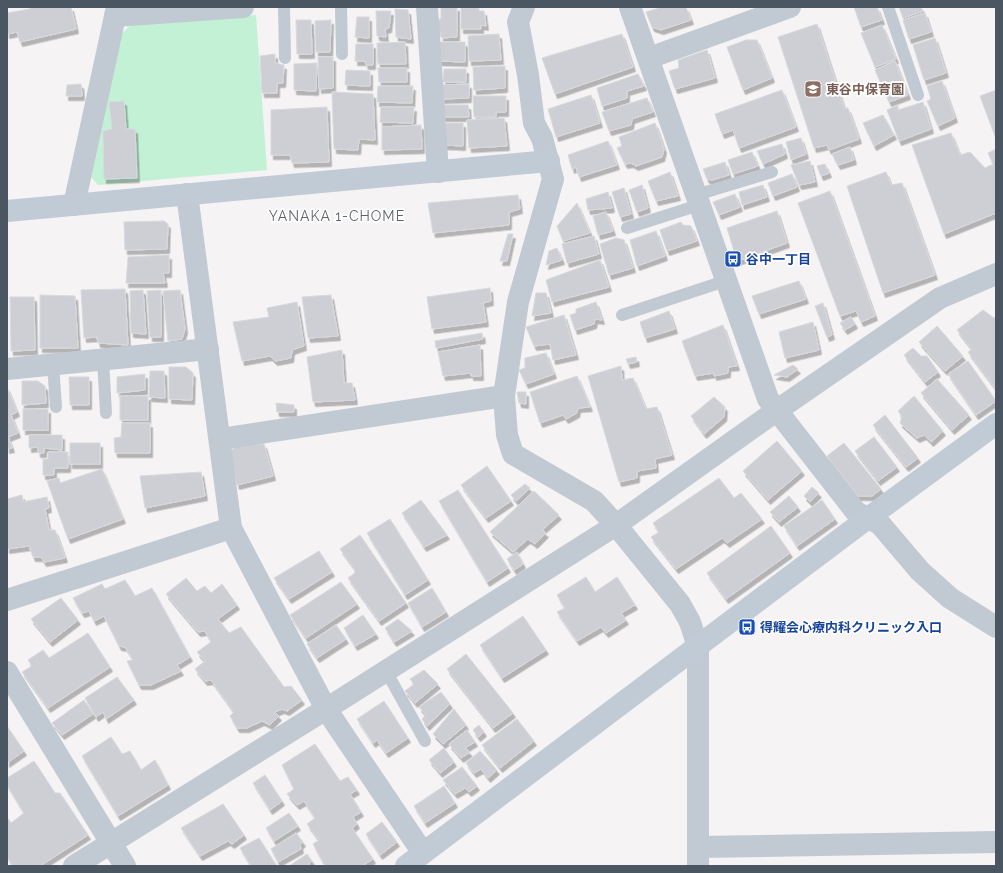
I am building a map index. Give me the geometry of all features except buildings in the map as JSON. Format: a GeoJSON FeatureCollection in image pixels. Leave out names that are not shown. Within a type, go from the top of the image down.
{"type":"FeatureCollection","features":[{"type":"Feature","properties":{"kind":"street"},"geometry":{"type":"LineString","coordinates":[[74,205],[116,12],[243,7]]}},
{"type":"Feature","properties":{"kind":"street"},"geometry":{"type":"LineString","coordinates":[[427,7],[438,172]]}},
{"type":"Feature","properties":{"kind":"street"},"geometry":{"type":"LineString","coordinates":[[524,7],[518,22],[528,75],[534,123],[542,138],[549,161],[552,179],[518,302],[504,396],[507,435],[513,454],[594,501],[616,525],[680,604],[690,622],[698,647],[698,856],[996,842]]}},
{"type":"Feature","properties":{"kind":"street"},"geometry":{"type":"LineString","coordinates":[[630,7],[725,281],[768,399],[856,512],[880,524],[920,571],[950,598],[996,627]]}},
{"type":"Feature","properties":{"kind":"street"},"geometry":{"type":"LineString","coordinates":[[648,58],[790,7]]}},
{"type":"Feature","properties":{"kind":"street"},"geometry":{"type":"LineString","coordinates":[[7,211],[549,161]]}},
{"type":"Feature","properties":{"kind":"street"},"geometry":{"type":"LineString","coordinates":[[187,194],[232,528],[326,710],[423,853]]}},
{"type":"Feature","properties":{"kind":"street"},"geometry":{"type":"LineString","coordinates":[[74,866],[326,710],[616,525],[776,411],[940,298],[996,274]]}},
{"type":"Feature","properties":{"kind":"street"},"geometry":{"type":"LineString","coordinates":[[7,369],[208,349]]}},
{"type":"Feature","properties":{"kind":"street"},"geometry":{"type":"LineString","coordinates":[[221,439],[504,396]]}},
{"type":"Feature","properties":{"kind":"street"},"geometry":{"type":"LineString","coordinates":[[406,866],[868,518],[996,424]]}},
{"type":"Feature","properties":{"kind":"street"},"geometry":{"type":"LineString","coordinates":[[7,600],[232,528]]}},
{"type":"Feature","properties":{"kind":"street"},"geometry":{"type":"LineString","coordinates":[[7,672],[125,866]]}},
{"type":"Feature","properties":{"kind":"lane"},"geometry":{"type":"LineString","coordinates":[[284,7],[285,58]]}},
{"type":"Feature","properties":{"kind":"lane"},"geometry":{"type":"LineString","coordinates":[[341,7],[342,54]]}},
{"type":"Feature","properties":{"kind":"lane"},"geometry":{"type":"LineString","coordinates":[[888,7],[918,95]]}},
{"type":"Feature","properties":{"kind":"lane"},"geometry":{"type":"LineString","coordinates":[[628,228],[772,172]]}},
{"type":"Feature","properties":{"kind":"lane"},"geometry":{"type":"LineString","coordinates":[[622,316],[725,281]]}},
{"type":"Feature","properties":{"kind":"lane"},"geometry":{"type":"LineString","coordinates":[[103,359],[106,413]]}},
{"type":"Feature","properties":{"kind":"lane"},"geometry":{"type":"LineString","coordinates":[[53,364],[56,407]]}},
{"type":"Feature","properties":{"kind":"lane"},"geometry":{"type":"LineString","coordinates":[[386,671],[425,742]]}},
{"type":"Feature","properties":{"kind":"green space"},"geometry":{"type":"Polygon","coordinates":[[[256,15],[267,170],[98,185],[89,175],[121,34],[132,24],[256,15]]]}},
{"type":"Feature","properties":{"kind":"place","name":"東谷中保育園"},"geometry":{"type":"Point","coordinates":[813,89]}},
{"type":"Feature","properties":{"kind":"place","name":"谷中一丁目"},"geometry":{"type":"Point","coordinates":[733,259]}},
{"type":"Feature","properties":{"kind":"place","name":"得耀会心療内科クリニック入口"},"geometry":{"type":"Point","coordinates":[747,627]}},
{"type":"Feature","properties":{"kind":"district","name":"YANAKA 1-CHOME"},"geometry":{"type":"Point","coordinates":[337,216]}}]}
